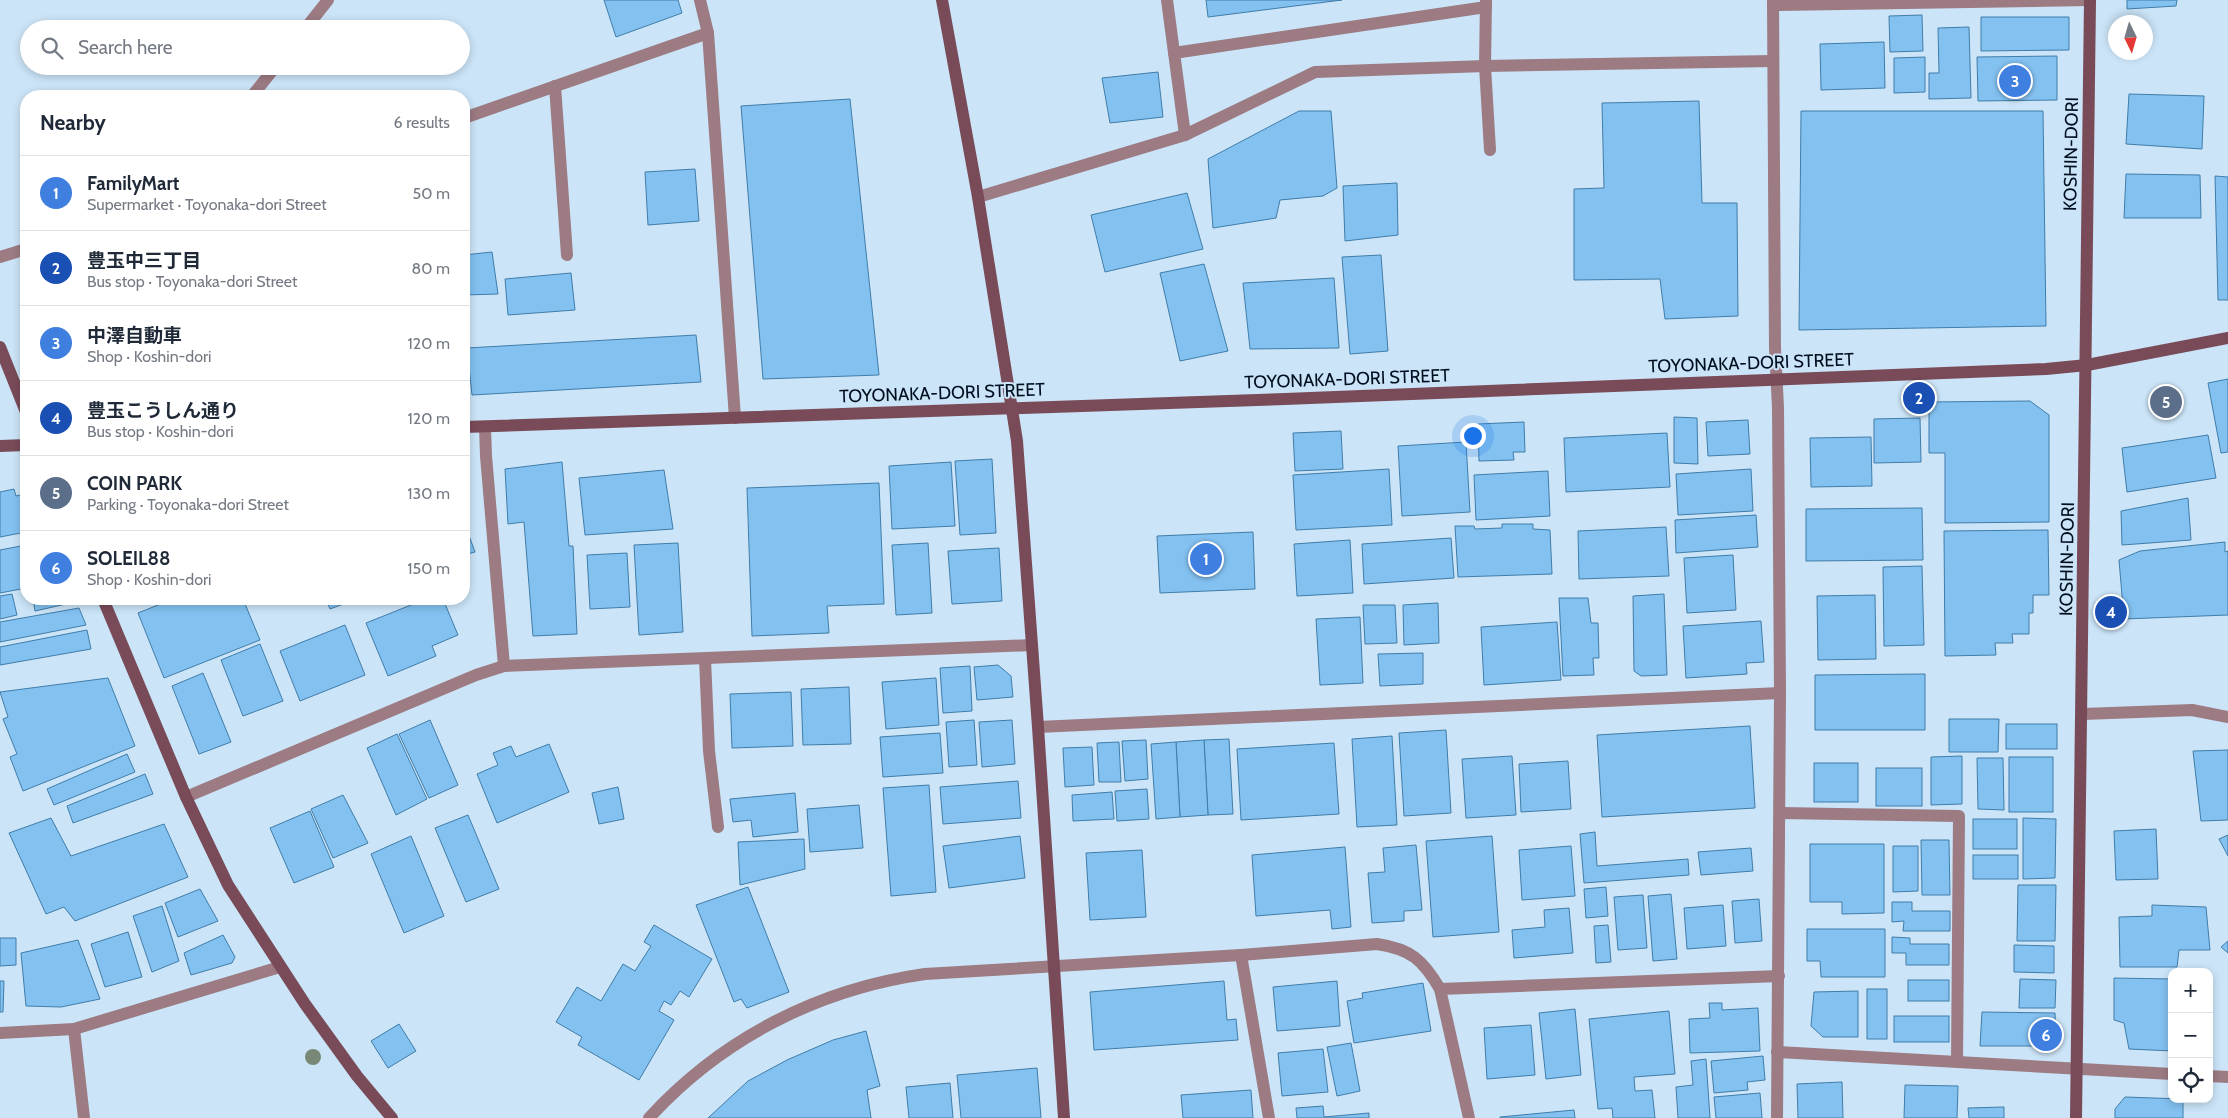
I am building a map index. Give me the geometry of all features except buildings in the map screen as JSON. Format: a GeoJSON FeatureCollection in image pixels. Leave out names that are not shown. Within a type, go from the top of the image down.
{"type":"FeatureCollection","features":[{"type":"Feature","properties":{"kind":"street"},"geometry":{"type":"LineString","coordinates":[[312,20],[328,0]]}},
{"type":"Feature","properties":{"kind":"street"},"geometry":{"type":"LineString","coordinates":[[700,0],[708,33],[735,418]]}},
{"type":"Feature","properties":{"kind":"street"},"geometry":{"type":"LineString","coordinates":[[942,0],[978,197],[1018,449],[1064,1118]]}},
{"type":"Feature","properties":{"kind":"street"},"geometry":{"type":"LineString","coordinates":[[1167,0],[1186,135]]}},
{"type":"Feature","properties":{"kind":"street"},"geometry":{"type":"LineString","coordinates":[[1777,1118],[1780,693],[1773,61],[1774,2],[2090,0]]}},
{"type":"Feature","properties":{"kind":"street","name":"KOSHIN-DORI"},"geometry":{"type":"LineString","coordinates":[[2076,1118],[2083,714],[2090,0]]}},
{"type":"Feature","properties":{"kind":"street"},"geometry":{"type":"LineString","coordinates":[[1174,52],[1486,3],[1485,66],[1490,150]]}},
{"type":"Feature","properties":{"kind":"street"},"geometry":{"type":"LineString","coordinates":[[470,116],[708,33]]}},
{"type":"Feature","properties":{"kind":"street"},"geometry":{"type":"LineString","coordinates":[[978,197],[1186,135],[1316,72],[1485,66],[1773,61]]}},
{"type":"Feature","properties":{"kind":"street"},"geometry":{"type":"LineString","coordinates":[[257,90],[269,75]]}},
{"type":"Feature","properties":{"kind":"street"},"geometry":{"type":"LineString","coordinates":[[555,86],[567,255]]}},
{"type":"Feature","properties":{"kind":"street"},"geometry":{"type":"LineString","coordinates":[[0,257],[20,251]]}},
{"type":"Feature","properties":{"kind":"street","name":"TOYONAKA-DORI STREET"},"geometry":{"type":"LineString","coordinates":[[470,427],[2046,369],[2087,366],[2228,338]]}},
{"type":"Feature","properties":{"kind":"street"},"geometry":{"type":"LineString","coordinates":[[0,347],[20,397]]}},
{"type":"Feature","properties":{"kind":"street"},"geometry":{"type":"LineString","coordinates":[[485,426],[504,666]]}},
{"type":"Feature","properties":{"kind":"street"},"geometry":{"type":"LineString","coordinates":[[0,446],[20,445]]}},
{"type":"Feature","properties":{"kind":"street"},"geometry":{"type":"LineString","coordinates":[[106,605],[186,797],[228,885],[280,967],[357,1076],[392,1118]]}},
{"type":"Feature","properties":{"kind":"street"},"geometry":{"type":"LineString","coordinates":[[186,797],[476,675],[504,666],[1032,645]]}},
{"type":"Feature","properties":{"kind":"street"},"geometry":{"type":"LineString","coordinates":[[706,659],[709,751],[718,827]]}},
{"type":"Feature","properties":{"kind":"street"},"geometry":{"type":"LineString","coordinates":[[1038,727],[1780,693]]}},
{"type":"Feature","properties":{"kind":"street"},"geometry":{"type":"LineString","coordinates":[[2083,714],[2192,710],[2228,717]]}},
{"type":"Feature","properties":{"kind":"street"},"geometry":{"type":"LineString","coordinates":[[1780,813],[1959,816],[1957,1062]]}},
{"type":"Feature","properties":{"kind":"street"},"geometry":{"type":"LineString","coordinates":[[649,1118],[699,1070],[750,1034],[793,1012],[837,994],[892,978],[925,974],[1241,955],[1377,944],[1397,947],[1416,957],[1430,972],[1440,989],[1469,1118]]}},
{"type":"Feature","properties":{"kind":"street"},"geometry":{"type":"LineString","coordinates":[[1241,955],[1269,1118]]}},
{"type":"Feature","properties":{"kind":"street"},"geometry":{"type":"LineString","coordinates":[[0,1032],[74,1029],[280,967]]}},
{"type":"Feature","properties":{"kind":"street"},"geometry":{"type":"LineString","coordinates":[[1440,989],[1779,976]]}},
{"type":"Feature","properties":{"kind":"street"},"geometry":{"type":"LineString","coordinates":[[74,1029],[84,1118]]}},
{"type":"Feature","properties":{"kind":"street"},"geometry":{"type":"LineString","coordinates":[[1778,1052],[2168,1074]]}},
{"type":"Feature","properties":{"kind":"street"},"geometry":{"type":"LineString","coordinates":[[2213,1076],[2228,1077]]}},
{"type":"Feature","properties":{"kind":"place","name":"中澤自動車"},"geometry":{"type":"Point","coordinates":[2015,81]}},
{"type":"Feature","properties":{"kind":"place","name":"豊玉中三丁目"},"geometry":{"type":"Point","coordinates":[1919,398]}},
{"type":"Feature","properties":{"kind":"place","name":"COIN PARK"},"geometry":{"type":"Point","coordinates":[2166,402]}},
{"type":"Feature","properties":{"kind":"place","name":"FamilyMart"},"geometry":{"type":"Point","coordinates":[1206,559]}},
{"type":"Feature","properties":{"kind":"place","name":"豊玉こうしん通り"},"geometry":{"type":"Point","coordinates":[2111,612]}},
{"type":"Feature","properties":{"kind":"place","name":"SOLEIL88"},"geometry":{"type":"Point","coordinates":[2046,1035]}}]}
